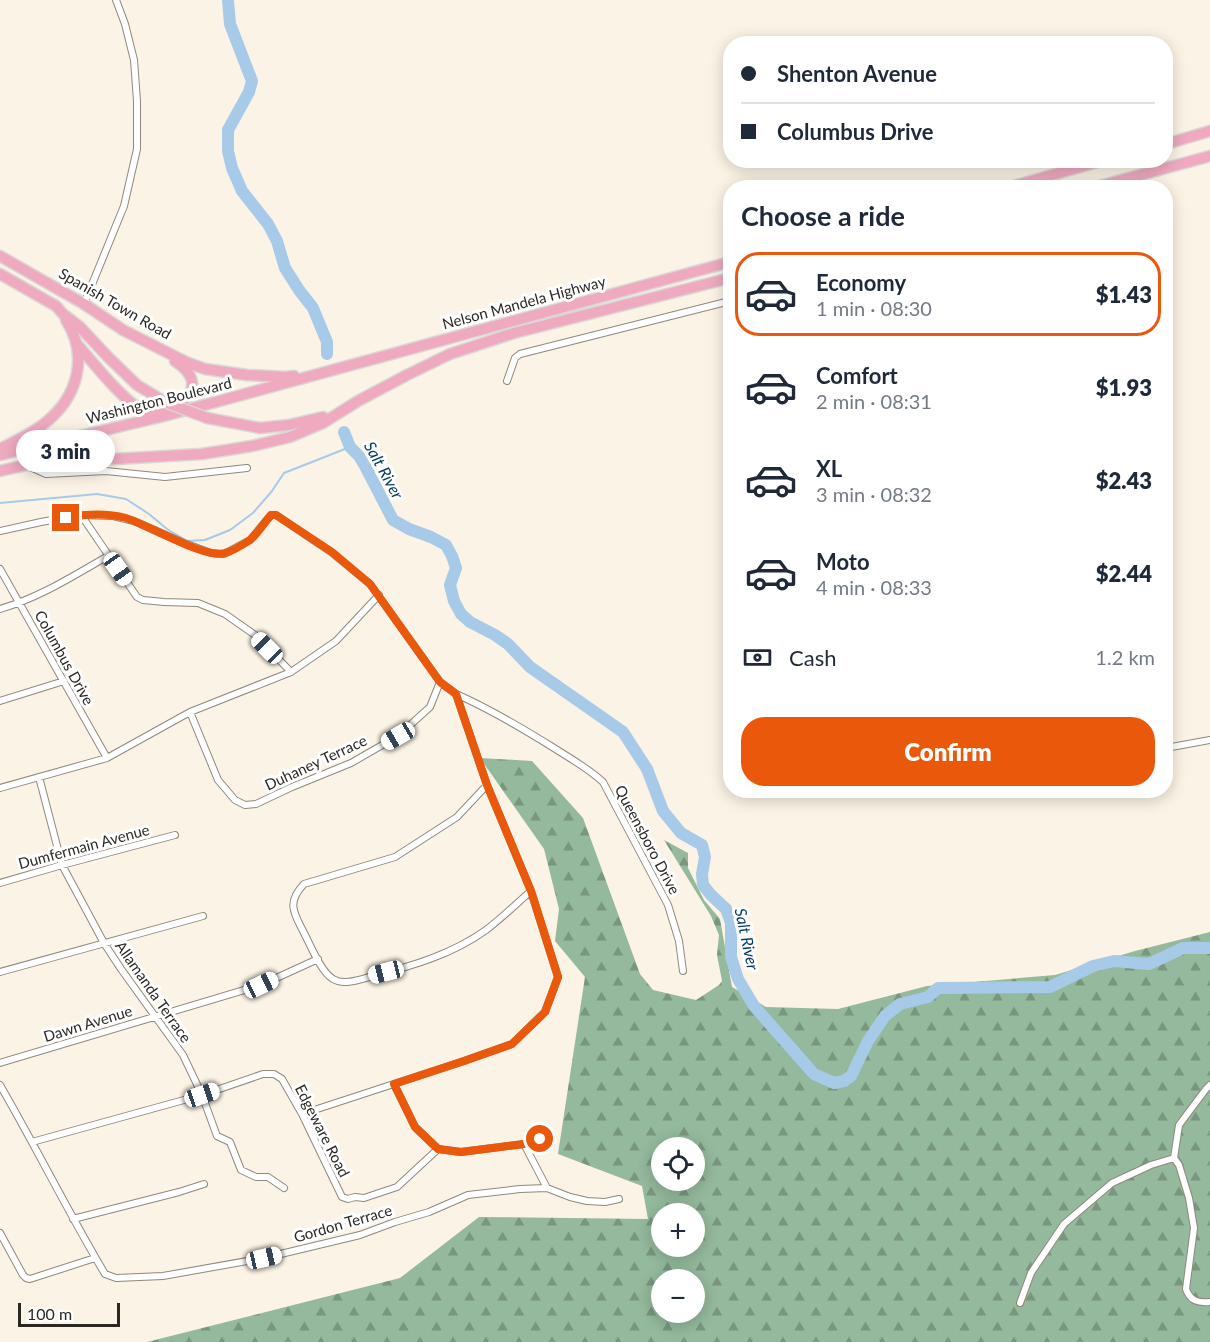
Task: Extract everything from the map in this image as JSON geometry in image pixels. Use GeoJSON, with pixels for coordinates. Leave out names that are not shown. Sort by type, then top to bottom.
{"type":"FeatureCollection","features":[{"type":"Feature","properties":{"kind":"highway"},"geometry":{"type":"LineString","coordinates":[[1173,142],[1210,131]]}},
{"type":"Feature","properties":{"kind":"highway"},"geometry":{"type":"LineString","coordinates":[[1173,166],[1210,156]]}},
{"type":"Feature","properties":{"kind":"highway"},"geometry":{"type":"LineString","coordinates":[[1035,180],[1076,168]]}},
{"type":"Feature","properties":{"kind":"highway"},"geometry":{"type":"LineString","coordinates":[[1122,180],[1166,168]]}},
{"type":"Feature","properties":{"kind":"highway","name":"Spanish Town Road"},"geometry":{"type":"LineString","coordinates":[[0,256],[84,304],[123,330],[186,362],[205,369],[247,375],[286,377],[324,372]]}},
{"type":"Feature","properties":{"kind":"highway","name":"Nelson Mandela Highway"},"geometry":{"type":"LineString","coordinates":[[324,372],[723,264]]}},
{"type":"Feature","properties":{"kind":"highway","name":"Spanish Town Road"},"geometry":{"type":"LineString","coordinates":[[0,274],[56,306],[137,385],[165,402],[207,418],[260,428],[289,425],[319,418],[348,407]]}},
{"type":"Feature","properties":{"kind":"highway","name":"Nelson Mandela Highway"},"geometry":{"type":"LineString","coordinates":[[348,407],[450,354],[514,333],[723,280]]}},
{"type":"Feature","properties":{"kind":"highway"},"geometry":{"type":"LineString","coordinates":[[0,448],[45,423],[71,393],[78,366],[76,343],[70,325],[63,314]]}},
{"type":"Feature","properties":{"kind":"highway"},"geometry":{"type":"LineString","coordinates":[[76,343],[130,401],[144,411],[157,413],[171,409],[186,399],[192,382],[183,367],[155,347]]}},
{"type":"Feature","properties":{"kind":"highway","name":"Washington Boulevard"},"geometry":{"type":"LineString","coordinates":[[0,454],[164,416],[324,372]]}},
{"type":"Feature","properties":{"kind":"highway"},"geometry":{"type":"LineString","coordinates":[[0,471],[26,465],[202,454],[252,447],[302,432],[323,423],[348,407]]}},
{"type":"Feature","properties":{"kind":"street"},"geometry":{"type":"LineString","coordinates":[[84,304],[124,206],[137,149],[134,60],[116,0]]}},
{"type":"Feature","properties":{"kind":"street"},"geometry":{"type":"LineString","coordinates":[[507,381],[515,358],[520,354],[723,302]]}},
{"type":"Feature","properties":{"kind":"street"},"geometry":{"type":"LineString","coordinates":[[26,465],[46,474],[106,471],[165,477],[246,468]]}},
{"type":"Feature","properties":{"kind":"street"},"geometry":{"type":"LineString","coordinates":[[81,515],[137,597],[143,600],[198,603],[225,614],[255,635],[291,672]]}},
{"type":"Feature","properties":{"kind":"street"},"geometry":{"type":"LineString","coordinates":[[0,531],[81,515],[113,516],[126,518],[211,553],[224,554],[250,540],[271,515],[276,515],[332,552],[370,584],[440,682],[456,694],[487,785],[531,891],[558,977],[545,1012],[512,1044],[302,1114]]}},
{"type":"Feature","properties":{"kind":"street"},"geometry":{"type":"LineString","coordinates":[[0,609],[19,603],[56,585],[108,556]]}},
{"type":"Feature","properties":{"kind":"street","name":"Columbus Drive"},"geometry":{"type":"LineString","coordinates":[[0,569],[106,758]]}},
{"type":"Feature","properties":{"kind":"street"},"geometry":{"type":"LineString","coordinates":[[0,788],[106,758],[190,712],[291,672],[336,641],[379,595]]}},
{"type":"Feature","properties":{"kind":"street"},"geometry":{"type":"LineString","coordinates":[[0,701],[64,681]]}},
{"type":"Feature","properties":{"kind":"street","name":"Duhaney Terrace"},"geometry":{"type":"LineString","coordinates":[[190,712],[218,780],[235,800],[245,805],[256,804],[351,763],[398,736],[430,707],[440,682]]}},
{"type":"Feature","properties":{"kind":"street","name":"Queensboro Drive"},"geometry":{"type":"LineString","coordinates":[[456,694],[485,707],[531,733],[592,772],[603,782],[668,905],[679,941],[683,971]]}},
{"type":"Feature","properties":{"kind":"street"},"geometry":{"type":"LineString","coordinates":[[1173,747],[1210,740]]}},
{"type":"Feature","properties":{"kind":"street","name":"Allamanda Terrace"},"geometry":{"type":"LineString","coordinates":[[39,777],[62,865],[104,943],[183,1055],[202,1095],[217,1136],[230,1142],[241,1170],[256,1177],[268,1177],[284,1188]]}},
{"type":"Feature","properties":{"kind":"street"},"geometry":{"type":"LineString","coordinates":[[487,785],[457,817],[396,857],[304,884],[295,898],[293,910],[327,974],[334,980],[342,982],[403,968],[453,950],[486,930],[531,891]]}},
{"type":"Feature","properties":{"kind":"street","name":"Dumfermain Avenue"},"geometry":{"type":"LineString","coordinates":[[0,883],[175,835]]}},
{"type":"Feature","properties":{"kind":"street"},"geometry":{"type":"LineString","coordinates":[[0,972],[203,916]]}},
{"type":"Feature","properties":{"kind":"street","name":"Dawn Avenue"},"geometry":{"type":"LineString","coordinates":[[0,1063],[261,985],[318,959]]}},
{"type":"Feature","properties":{"kind":"street","name":"Edgeware Road"},"geometry":{"type":"LineString","coordinates":[[32,1142],[202,1095],[263,1074],[274,1074],[282,1079],[302,1114],[342,1197],[364,1198],[397,1187],[438,1149]]}},
{"type":"Feature","properties":{"kind":"street"},"geometry":{"type":"LineString","coordinates":[[394,1084],[415,1127],[438,1149],[461,1152],[524,1144],[549,1137]]}},
{"type":"Feature","properties":{"kind":"street","name":"Gordon Terrace"},"geometry":{"type":"LineString","coordinates":[[0,1085],[95,1258],[105,1274],[116,1278],[164,1276],[264,1258],[360,1235],[429,1212],[468,1195],[520,1188],[547,1188],[587,1201],[605,1202],[619,1199]]}},
{"type":"Feature","properties":{"kind":"street"},"geometry":{"type":"LineString","coordinates":[[1210,1085],[1179,1125],[1174,1158],[1179,1166],[1189,1198],[1194,1228],[1186,1288],[1193,1300],[1210,1302]]}},
{"type":"Feature","properties":{"kind":"street"},"geometry":{"type":"LineString","coordinates":[[524,1144],[547,1188]]}},
{"type":"Feature","properties":{"kind":"street"},"geometry":{"type":"LineString","coordinates":[[1020,1303],[1031,1273],[1064,1224],[1112,1183],[1150,1165],[1174,1158]]}},
{"type":"Feature","properties":{"kind":"street"},"geometry":{"type":"LineString","coordinates":[[73,1219],[204,1184]]}},
{"type":"Feature","properties":{"kind":"street"},"geometry":{"type":"LineString","coordinates":[[0,1233],[26,1278],[30,1279],[95,1258]]}},
{"type":"Feature","properties":{"kind":"green space"},"geometry":{"type":"Polygon","coordinates":[[[480,758],[532,761],[583,818],[640,974],[653,990],[696,1000],[722,981],[717,955],[719,935],[711,916],[664,840],[688,853],[688,868],[704,900],[720,919],[732,987],[766,1007],[838,1009],[927,986],[1055,975],[1210,932],[1210,1342],[147,1342],[400,1278],[479,1217],[648,1219],[642,1186],[558,1154],[585,977],[555,941],[559,909],[544,849],[480,758]]]}},
{"type":"Feature","properties":{"kind":"waterway","name":"Salt River"},"geometry":{"type":"LineString","coordinates":[[228,0],[230,24],[252,81],[249,92],[228,130],[228,151],[232,168],[242,191],[268,224],[277,241],[285,268],[313,308],[327,342],[327,354]]}},
{"type":"Feature","properties":{"kind":"waterway","name":"Salt River"},"geometry":{"type":"LineString","coordinates":[[344,432],[350,447],[365,466],[393,520],[446,545],[456,568],[450,585],[454,601],[461,614],[470,622],[508,644],[530,667],[623,732],[647,769],[663,811],[681,833],[702,845],[705,857],[703,885],[726,909],[731,923],[731,957],[738,979],[754,1006],[814,1074],[834,1083],[844,1081],[851,1076],[868,1041],[885,1016],[900,1004],[928,997],[938,988],[1050,987],[1093,966],[1114,961],[1149,964],[1183,948],[1210,948]]}},
{"type":"Feature","properties":{"kind":"waterway"},"geometry":{"type":"LineString","coordinates":[[0,503],[97,494],[126,499],[187,541],[205,540],[230,530],[253,513],[284,473],[350,447]]}},
{"type":"Feature","properties":{"kind":"route"},"geometry":{"type":"LineString","coordinates":[[66,518],[81,515],[126,518],[183,543],[211,553],[224,554],[250,540],[271,515],[276,515],[332,552],[370,584],[440,682],[456,694],[487,785],[531,891],[558,977],[545,1012],[512,1044],[394,1084],[415,1127],[438,1149],[461,1152],[524,1144],[540,1139]]}}]}
